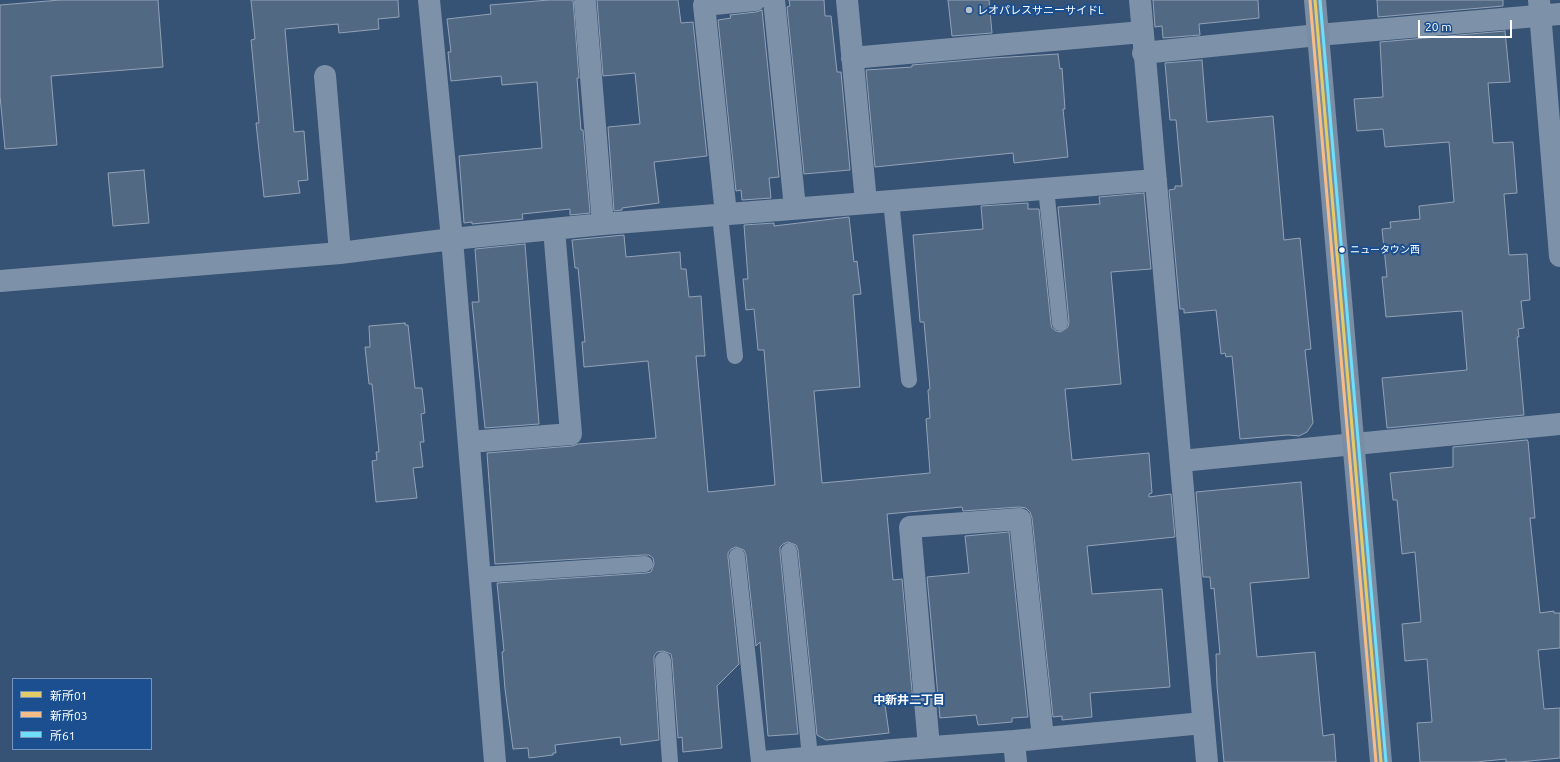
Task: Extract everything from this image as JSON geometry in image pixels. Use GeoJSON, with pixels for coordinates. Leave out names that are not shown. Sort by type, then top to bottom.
{"type":"FeatureCollection","features":[{"type":"Feature","properties":{"kind":"street"},"geometry":{"type":"LineString","coordinates":[[429,0],[452,239],[495,762]]}},
{"type":"Feature","properties":{"kind":"street"},"geometry":{"type":"LineString","coordinates":[[723,214],[704,4],[755,0]]}},
{"type":"Feature","properties":{"kind":"street"},"geometry":{"type":"LineString","coordinates":[[774,0],[796,208]]}},
{"type":"Feature","properties":{"kind":"street"},"geometry":{"type":"LineString","coordinates":[[847,0],[866,202]]}},
{"type":"Feature","properties":{"kind":"street"},"geometry":{"type":"LineString","coordinates":[[1140,0],[1207,762]]}},
{"type":"Feature","properties":{"kind":"street"},"geometry":{"type":"LineString","coordinates":[[1315,0],[1381,762]]}},
{"type":"Feature","properties":{"kind":"street"},"geometry":{"type":"LineString","coordinates":[[585,3],[603,224]]}},
{"type":"Feature","properties":{"kind":"street"},"geometry":{"type":"LineString","coordinates":[[1144,53],[1547,10],[1560,256]]}},
{"type":"Feature","properties":{"kind":"street"},"geometry":{"type":"LineString","coordinates":[[852,58],[1142,32]]}},
{"type":"Feature","properties":{"kind":"street"},"geometry":{"type":"LineString","coordinates":[[325,76],[340,253]]}},
{"type":"Feature","properties":{"kind":"street"},"geometry":{"type":"LineString","coordinates":[[0,281],[340,253],[452,239],[603,224],[1156,180]]}},
{"type":"Feature","properties":{"kind":"street"},"geometry":{"type":"LineString","coordinates":[[469,442],[571,434],[554,229]]}},
{"type":"Feature","properties":{"kind":"street"},"geometry":{"type":"LineString","coordinates":[[1181,461],[1560,424]]}},
{"type":"Feature","properties":{"kind":"street"},"geometry":{"type":"LineString","coordinates":[[929,747],[910,527],[1020,519],[1043,738]]}},
{"type":"Feature","properties":{"kind":"street"},"geometry":{"type":"LineString","coordinates":[[762,762],[810,757],[893,756],[929,747],[1015,752],[1043,738],[1203,723]]}},
{"type":"Feature","properties":{"kind":"lane"},"geometry":{"type":"LineString","coordinates":[[1046,188],[1060,323]]}},
{"type":"Feature","properties":{"kind":"lane"},"geometry":{"type":"LineString","coordinates":[[891,200],[909,380]]}},
{"type":"Feature","properties":{"kind":"lane"},"geometry":{"type":"LineString","coordinates":[[723,214],[735,356]]}},
{"type":"Feature","properties":{"kind":"lane"},"geometry":{"type":"LineString","coordinates":[[789,551],[810,757]]}},
{"type":"Feature","properties":{"kind":"lane"},"geometry":{"type":"LineString","coordinates":[[737,556],[759,762]]}},
{"type":"Feature","properties":{"kind":"lane"},"geometry":{"type":"LineString","coordinates":[[480,576],[645,564]]}},
{"type":"Feature","properties":{"kind":"lane"},"geometry":{"type":"LineString","coordinates":[[663,660],[670,762]]}},
{"type":"Feature","properties":{"kind":"building"},"geometry":{"type":"Polygon","coordinates":[[[60,0],[158,0],[163,67],[51,76],[57,145],[5,149],[0,96],[0,5],[60,0]]]}},
{"type":"Feature","properties":{"kind":"building"},"geometry":{"type":"Polygon","coordinates":[[[251,0],[398,0],[399,17],[378,19],[379,29],[339,33],[338,24],[285,29],[294,132],[304,131],[308,180],[298,181],[300,193],[264,197],[256,123],[259,123],[251,40],[255,39],[251,0]]]}},
{"type":"Feature","properties":{"kind":"building"},"geometry":{"type":"Polygon","coordinates":[[[549,0],[573,0],[581,130],[583,130],[590,213],[570,215],[570,209],[522,214],[523,219],[472,224],[472,222],[464,223],[459,156],[542,148],[537,82],[502,85],[501,76],[451,81],[448,52],[451,52],[447,19],[491,14],[490,5],[549,0]]]}},
{"type":"Feature","properties":{"kind":"building"},"geometry":{"type":"Polygon","coordinates":[[[597,0],[678,0],[681,23],[693,22],[707,156],[654,162],[659,203],[622,208],[622,210],[614,211],[608,127],[640,124],[635,73],[603,76],[597,0]]]}},
{"type":"Feature","properties":{"kind":"building"},"geometry":{"type":"Polygon","coordinates":[[[789,0],[824,0],[825,16],[831,16],[837,72],[841,72],[850,170],[804,174],[787,7],[790,6],[789,0]]]}},
{"type":"Feature","properties":{"kind":"building","name":"レオパレスサニーサイドL"},"geometry":{"type":"Polygon","coordinates":[[[948,0],[989,0],[992,33],[952,36],[948,0]]]}},
{"type":"Feature","properties":{"kind":"building"},"geometry":{"type":"Polygon","coordinates":[[[1153,0],[1258,0],[1259,18],[1199,24],[1200,35],[1163,38],[1162,26],[1155,27],[1153,0]]]}},
{"type":"Feature","properties":{"kind":"building"},"geometry":{"type":"Polygon","coordinates":[[[1377,0],[1503,0],[1503,6],[1378,17],[1377,0]]]}},
{"type":"Feature","properties":{"kind":"building"},"geometry":{"type":"Polygon","coordinates":[[[762,10],[779,177],[769,178],[771,198],[742,200],[741,190],[736,191],[718,20],[731,18],[730,15],[762,10]]]}},
{"type":"Feature","properties":{"kind":"building"},"geometry":{"type":"Polygon","coordinates":[[[1505,31],[1510,82],[1488,83],[1493,143],[1513,142],[1517,193],[1504,194],[1509,255],[1527,254],[1530,300],[1521,301],[1524,328],[1518,329],[1519,337],[1517,337],[1524,415],[1387,428],[1382,378],[1467,370],[1462,311],[1386,317],[1382,277],[1387,277],[1382,229],[1391,228],[1390,222],[1420,219],[1419,206],[1454,202],[1449,142],[1385,147],[1383,129],[1357,131],[1354,99],[1383,97],[1380,42],[1505,31]]]}},
{"type":"Feature","properties":{"kind":"building"},"geometry":{"type":"Polygon","coordinates":[[[1058,54],[1060,69],[1062,68],[1065,109],[1063,109],[1068,157],[1014,163],[1013,153],[875,167],[866,70],[912,67],[912,65],[994,58],[1058,54]]]}},
{"type":"Feature","properties":{"kind":"building"},"geometry":{"type":"Polygon","coordinates":[[[1202,60],[1207,122],[1273,116],[1284,240],[1300,238],[1311,349],[1305,350],[1313,423],[1307,432],[1299,436],[1288,435],[1240,439],[1232,356],[1226,357],[1225,353],[1221,354],[1216,310],[1184,313],[1184,309],[1180,309],[1169,190],[1175,189],[1175,186],[1182,186],[1176,120],[1170,120],[1165,63],[1202,60]]]}},
{"type":"Feature","properties":{"kind":"building"},"geometry":{"type":"Polygon","coordinates":[[[144,170],[149,223],[113,226],[108,173],[144,170]]]}},
{"type":"Feature","properties":{"kind":"building"},"geometry":{"type":"Polygon","coordinates":[[[1144,193],[1151,269],[1111,272],[1121,384],[1065,389],[1072,460],[1149,453],[1152,493],[1149,494],[1149,497],[1171,494],[1175,537],[1087,546],[1092,594],[1162,589],[1170,687],[1090,693],[1092,717],[1062,720],[1062,716],[1053,717],[1032,518],[1030,512],[1026,508],[1019,507],[963,511],[962,507],[887,514],[893,580],[902,579],[913,702],[885,705],[889,733],[826,740],[817,735],[798,550],[796,545],[788,542],[780,547],[780,552],[798,734],[768,736],[760,642],[756,646],[746,555],[744,550],[736,547],[731,549],[728,553],[728,557],[739,664],[717,686],[722,748],[683,752],[682,737],[678,738],[672,659],[671,654],[663,651],[657,652],[654,656],[659,740],[621,745],[620,737],[555,745],[556,753],[553,753],[553,755],[529,758],[528,748],[513,749],[505,689],[502,652],[504,651],[497,583],[646,573],[651,572],[654,564],[653,558],[649,555],[644,555],[495,564],[487,453],[656,438],[648,361],[584,367],[582,342],[585,342],[578,268],[575,268],[572,240],[624,235],[626,257],[680,252],[681,269],[686,269],[689,297],[701,296],[705,356],[696,356],[708,492],[775,485],[764,350],[758,350],[754,309],[746,310],[743,279],[748,279],[744,225],[774,223],[774,226],[849,217],[854,262],[857,261],[861,294],[853,295],[860,387],[814,391],[822,483],[930,473],[926,419],[930,418],[928,390],[930,389],[924,322],[920,322],[913,235],[983,229],[981,206],[1028,203],[1028,209],[1039,209],[1051,324],[1052,328],[1061,332],[1068,327],[1069,322],[1058,207],[1100,204],[1099,197],[1144,193]]]}},
{"type":"Feature","properties":{"kind":"building"},"geometry":{"type":"Polygon","coordinates":[[[525,244],[539,424],[485,428],[472,302],[479,302],[475,249],[525,244]]]}},
{"type":"Feature","properties":{"kind":"building"},"geometry":{"type":"Polygon","coordinates":[[[405,323],[405,325],[408,325],[415,388],[422,388],[425,413],[421,414],[424,442],[420,442],[423,467],[413,468],[417,498],[376,502],[372,461],[377,460],[376,452],[379,452],[372,384],[369,384],[365,347],[370,347],[369,326],[405,323]]]}},
{"type":"Feature","properties":{"kind":"building"},"geometry":{"type":"Polygon","coordinates":[[[1527,440],[1535,518],[1530,518],[1540,613],[1554,611],[1554,613],[1560,613],[1560,648],[1538,650],[1544,709],[1560,708],[1560,758],[1519,762],[1506,762],[1506,759],[1476,762],[1420,762],[1417,723],[1432,722],[1427,659],[1405,661],[1402,624],[1421,622],[1415,552],[1402,554],[1397,500],[1393,500],[1390,473],[1453,467],[1453,447],[1527,440]]]}},
{"type":"Feature","properties":{"kind":"building"},"geometry":{"type":"Polygon","coordinates":[[[1301,482],[1309,578],[1250,583],[1257,657],[1315,652],[1323,736],[1334,734],[1336,762],[1224,762],[1217,686],[1216,654],[1220,654],[1214,588],[1211,589],[1210,577],[1203,577],[1196,492],[1301,482]]]}},
{"type":"Feature","properties":{"kind":"building"},"geometry":{"type":"Polygon","coordinates":[[[1009,532],[1028,717],[1012,718],[1012,722],[978,725],[976,715],[940,718],[927,577],[969,573],[965,536],[1009,532]]]}},
{"type":"Feature","properties":{"kind":"transit line","name":"新所03"},"geometry":{"type":"LineString","coordinates":[[1310,0],[1376,762]]}},
{"type":"Feature","properties":{"kind":"transit line","name":"新所01"},"geometry":{"type":"LineString","coordinates":[[1315,0],[1381,762]]}},
{"type":"Feature","properties":{"kind":"transit line","name":"所61"},"geometry":{"type":"LineString","coordinates":[[1320,0],[1386,762]]}},
{"type":"Feature","properties":{"kind":"place","name":"レオパレスサニーサイドL"},"geometry":{"type":"Point","coordinates":[969,10]}},
{"type":"Feature","properties":{"kind":"place","name":"ニュータウン西"},"geometry":{"type":"Point","coordinates":[1342,250]}},
{"type":"Feature","properties":{"kind":"district","name":"中新井二丁目"},"geometry":{"type":"Point","coordinates":[909,700]}}]}
